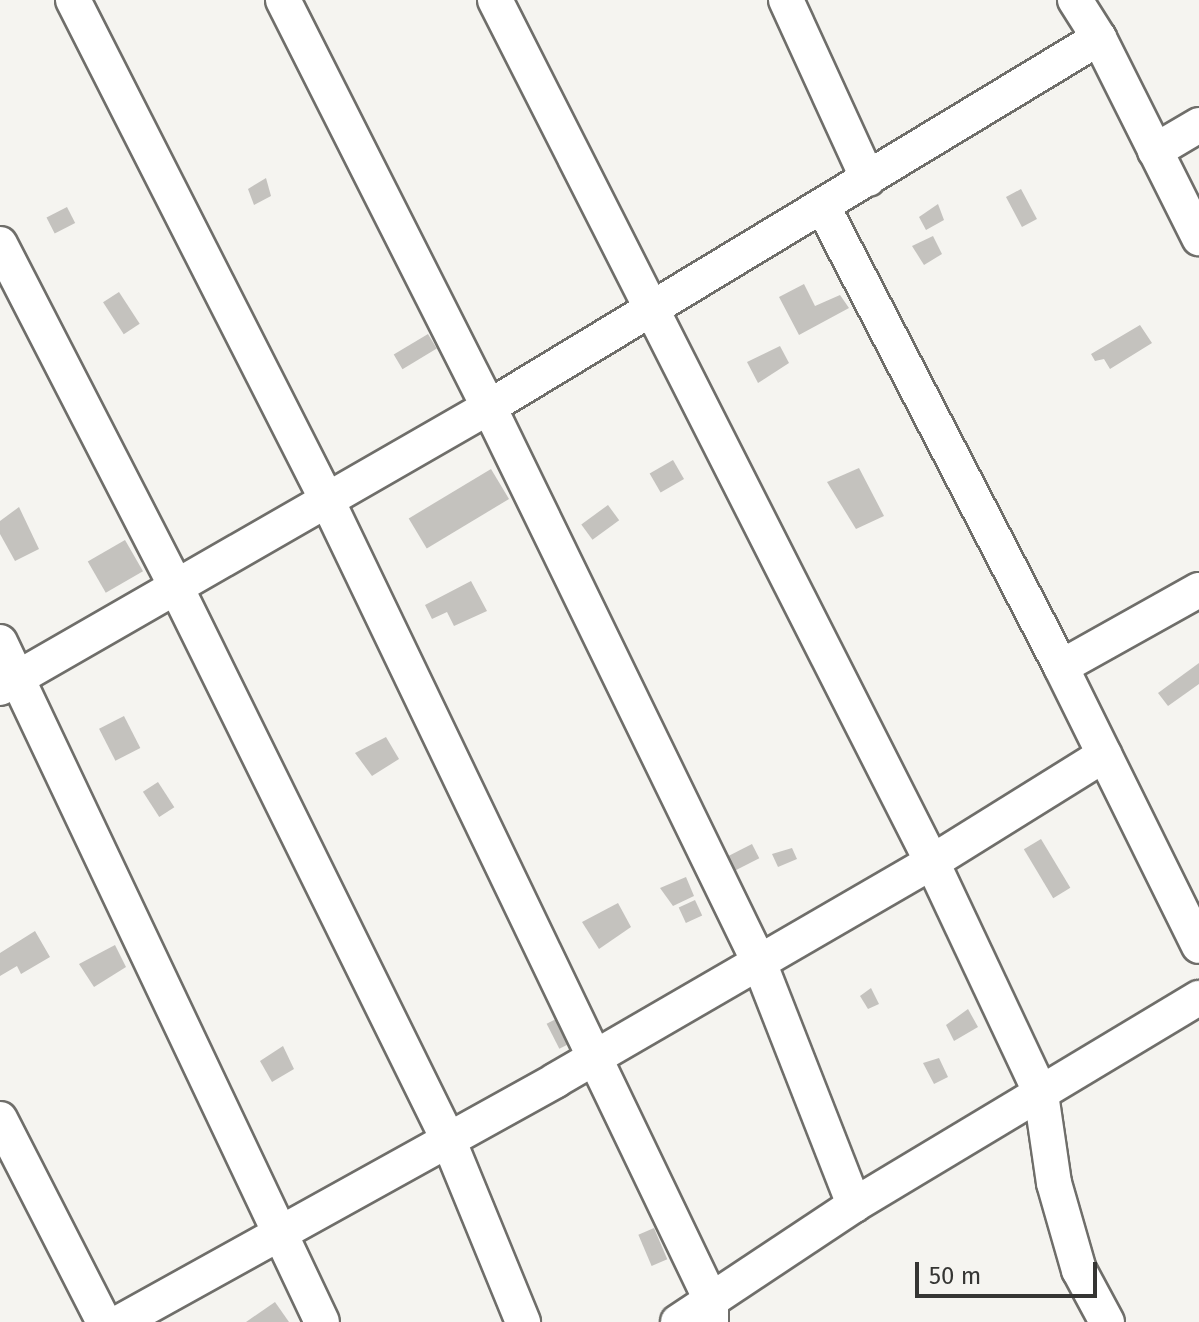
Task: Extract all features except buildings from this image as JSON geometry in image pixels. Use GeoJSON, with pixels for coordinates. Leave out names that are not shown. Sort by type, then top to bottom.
{"type":"FeatureCollection","features":[{"type":"Feature","properties":{"kind":"street"},"geometry":{"type":"LineString","coordinates":[[73,0],[327,500],[595,1057],[711,1311]]}},
{"type":"Feature","properties":{"kind":"street"},"geometry":{"type":"LineString","coordinates":[[283,0],[489,407],[759,962],[854,1205]]}},
{"type":"Feature","properties":{"kind":"street"},"geometry":{"type":"LineString","coordinates":[[495,0],[932,862],[1041,1094],[1054,1183],[1079,1270],[1107,1322]]}},
{"type":"Feature","properties":{"kind":"street"},"geometry":{"type":"LineString","coordinates":[[786,0],[868,179]]}},
{"type":"Feature","properties":{"kind":"street"},"geometry":{"type":"LineString","coordinates":[[1075,0],[1099,38],[1199,238]]}},
{"type":"Feature","properties":{"kind":"street"},"geometry":{"type":"LineString","coordinates":[[9,683],[489,407],[1099,38]]}},
{"type":"Feature","properties":{"kind":"street"},"geometry":{"type":"LineString","coordinates":[[1155,151],[1199,125]]}},
{"type":"Feature","properties":{"kind":"street"},"geometry":{"type":"LineString","coordinates":[[823,207],[1061,667],[1199,946]]}},
{"type":"Feature","properties":{"kind":"street"},"geometry":{"type":"LineString","coordinates":[[0,244],[176,587],[448,1139],[523,1322]]}},
{"type":"Feature","properties":{"kind":"street"},"geometry":{"type":"LineString","coordinates":[[1061,667],[1199,590]]}},
{"type":"Feature","properties":{"kind":"street"},"geometry":{"type":"LineString","coordinates":[[0,642],[9,683],[281,1231],[322,1322]]}},
{"type":"Feature","properties":{"kind":"street"},"geometry":{"type":"LineString","coordinates":[[120,1322],[595,1057],[932,862],[1104,755]]}},
{"type":"Feature","properties":{"kind":"street"},"geometry":{"type":"LineString","coordinates":[[678,1322],[711,1311],[854,1205],[1199,998]]}},
{"type":"Feature","properties":{"kind":"street"},"geometry":{"type":"LineString","coordinates":[[0,1119],[104,1322]]}}]}
